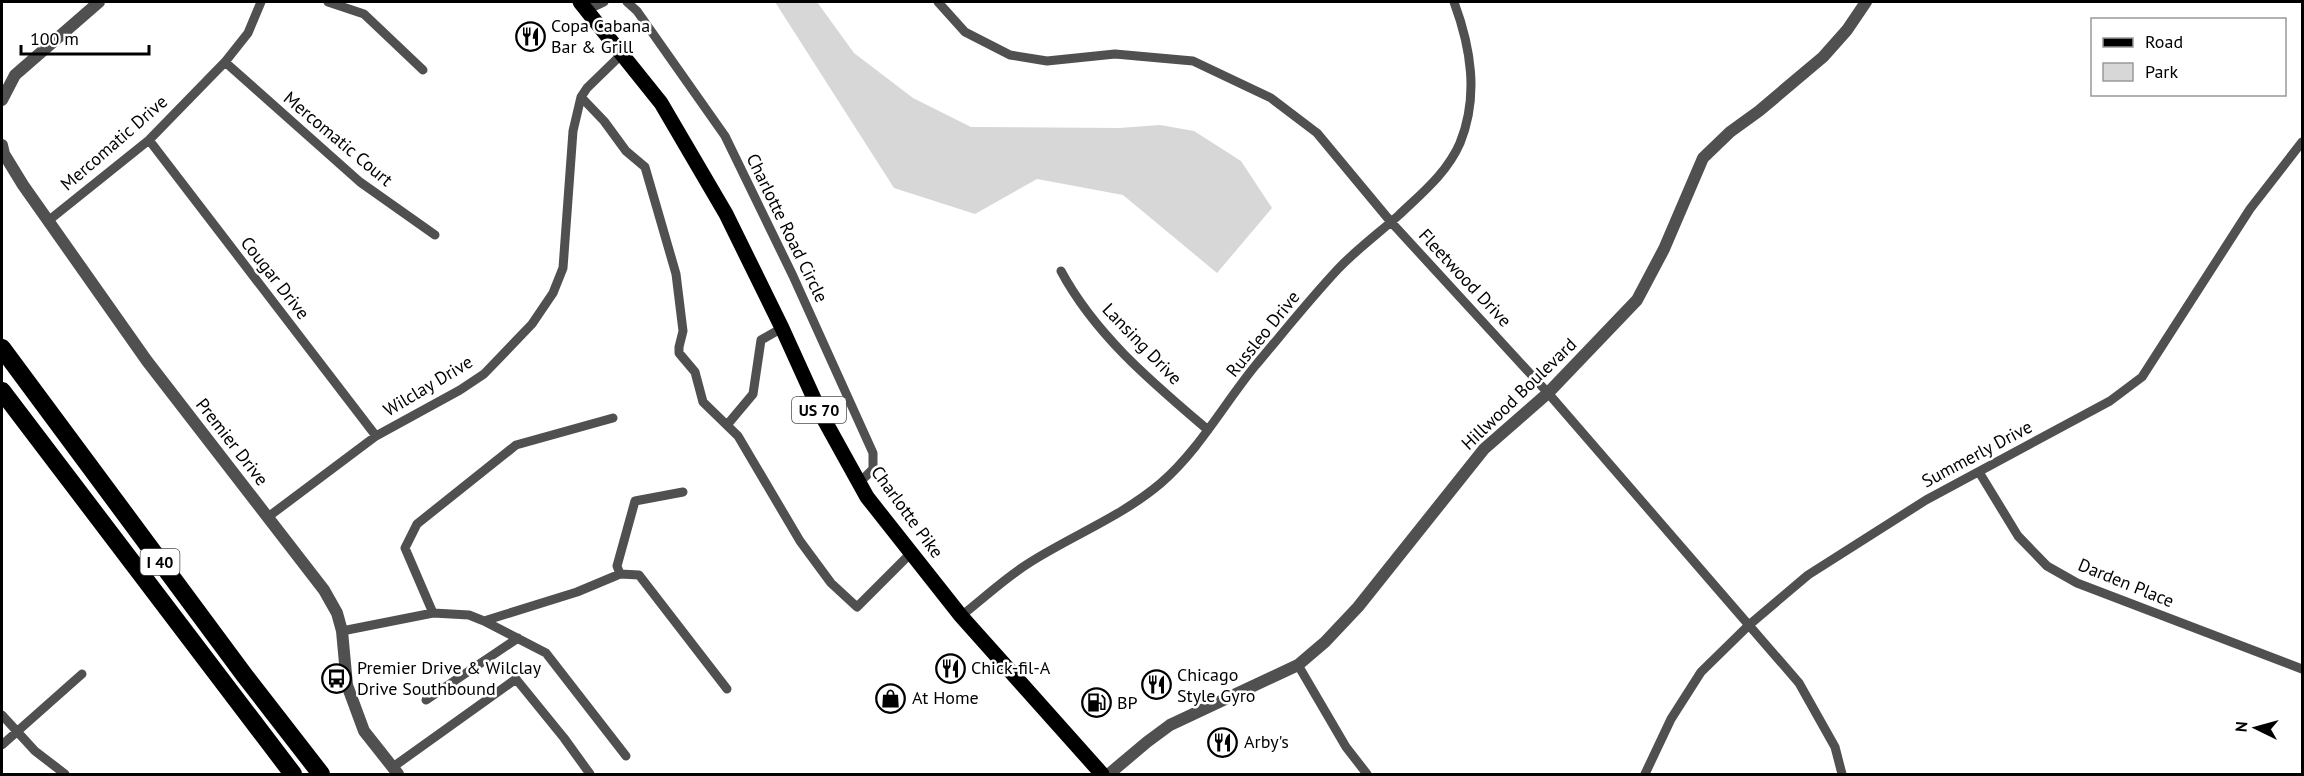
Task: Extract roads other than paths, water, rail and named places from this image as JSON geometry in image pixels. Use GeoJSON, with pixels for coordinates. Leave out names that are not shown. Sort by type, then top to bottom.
{"type":"FeatureCollection","features":[{"type":"Feature","properties":{"kind":"highway","name":"I 40"},"geometry":{"type":"LineString","coordinates":[[2,348],[245,676],[321,774]]}},
{"type":"Feature","properties":{"kind":"highway","name":"I 40"},"geometry":{"type":"LineString","coordinates":[[2,392],[293,774]]}},
{"type":"Feature","properties":{"kind":"main road","name":"US 70"},"geometry":{"type":"LineString","coordinates":[[583,6],[623,53]]}},
{"type":"Feature","properties":{"kind":"main road","name":"Charlotte Pike"},"geometry":{"type":"LineString","coordinates":[[623,53],[667,113],[726,214],[821,414],[867,497],[961,616],[1102,774]]}},
{"type":"Feature","properties":{"kind":"street"},"geometry":{"type":"LineString","coordinates":[[2,100],[15,75],[99,2]]}},
{"type":"Feature","properties":{"kind":"street","name":"Mercomatic Drive"},"geometry":{"type":"LineString","coordinates":[[48,221],[149,140],[225,62],[248,33],[261,2]]}},
{"type":"Feature","properties":{"kind":"street"},"geometry":{"type":"LineString","coordinates":[[328,2],[364,14],[423,70]]}},
{"type":"Feature","properties":{"kind":"street"},"geometry":{"type":"LineString","coordinates":[[583,6],[604,2]]}},
{"type":"Feature","properties":{"kind":"street","name":"Charlotte Road Circle"},"geometry":{"type":"LineString","coordinates":[[627,2],[637,11],[725,136],[793,276],[873,453],[873,469],[859,483]]}},
{"type":"Feature","properties":{"kind":"street","name":"Fleetwood Drive"},"geometry":{"type":"LineString","coordinates":[[938,2],[965,32],[1010,56],[1047,61],[1115,54],[1193,61],[1271,98],[1317,133],[1390,222],[1548,393],[1799,683],[1835,747],[1842,774]]}},
{"type":"Feature","properties":{"kind":"street","name":"Russleo Drive"},"geometry":{"type":"LineString","coordinates":[[961,616],[1028,564],[1103,523],[1163,481],[1208,430],[1254,368],[1338,269],[1440,177],[1460,144],[1471,98],[1472,75],[1463,27],[1454,2]]}},
{"type":"Feature","properties":{"kind":"street","name":"Hillwood Boulevard"},"geometry":{"type":"LineString","coordinates":[[1109,774],[1170,725],[1298,665],[1325,642],[1358,608],[1396,557],[1484,449],[1548,393],[1637,300],[1664,249],[1704,158],[1730,132],[1760,111],[1823,57],[1847,30],[1866,2]]}},
{"type":"Feature","properties":{"kind":"street","name":"Wilclay Drive"},"geometry":{"type":"LineString","coordinates":[[268,517],[376,436],[460,390],[484,374],[532,324],[552,293],[563,268],[573,132],[581,97],[587,88],[623,53]]}},
{"type":"Feature","properties":{"kind":"street","name":"Mercomatic Court"},"geometry":{"type":"LineString","coordinates":[[225,62],[360,182],[435,235]]}},
{"type":"Feature","properties":{"kind":"street"},"geometry":{"type":"LineString","coordinates":[[581,97],[604,121],[626,151],[645,167],[676,274],[683,331],[679,353],[695,372],[703,402],[738,436],[800,541],[831,583],[857,607],[912,553]]}},
{"type":"Feature","properties":{"kind":"street","name":"Cougar Drive"},"geometry":{"type":"LineString","coordinates":[[149,140],[376,436]]}},
{"type":"Feature","properties":{"kind":"street","name":"Summerly Drive"},"geometry":{"type":"LineString","coordinates":[[1645,774],[1671,719],[1701,672],[1749,625],[1808,574],[1926,500],[2110,401],[2142,377],[2250,209],[2302,142]]}},
{"type":"Feature","properties":{"kind":"street","name":"Premier Drive"},"geometry":{"type":"LineString","coordinates":[[2,145],[4,154],[48,221],[147,361],[324,590],[337,613],[342,631],[347,685],[364,731],[395,771]]}},
{"type":"Feature","properties":{"kind":"street","name":"Lansing Drive"},"geometry":{"type":"LineString","coordinates":[[1061,271],[1069,286],[1106,336],[1145,377],[1208,430]]}},
{"type":"Feature","properties":{"kind":"street"},"geometry":{"type":"LineString","coordinates":[[727,425],[753,394],[761,340],[782,328]]}},
{"type":"Feature","properties":{"kind":"street"},"geometry":{"type":"LineString","coordinates":[[433,613],[405,548],[417,524],[516,445],[613,418]]}},
{"type":"Feature","properties":{"kind":"street","name":"Darden Place"},"geometry":{"type":"LineString","coordinates":[[1979,472],[2018,536],[2047,566],[2077,583],[2302,669]]}},
{"type":"Feature","properties":{"kind":"street"},"geometry":{"type":"LineString","coordinates":[[620,574],[617,566],[635,501],[683,492]]}},
{"type":"Feature","properties":{"kind":"street"},"geometry":{"type":"LineString","coordinates":[[484,621],[577,591],[620,574],[639,575],[727,689]]}},
{"type":"Feature","properties":{"kind":"street"},"geometry":{"type":"LineString","coordinates":[[342,631],[433,613],[469,615],[484,621],[546,653],[626,756]]}},
{"type":"Feature","properties":{"kind":"street"},"geometry":{"type":"LineString","coordinates":[[426,700],[518,638]]}},
{"type":"Feature","properties":{"kind":"street"},"geometry":{"type":"LineString","coordinates":[[1298,665],[1346,747],[1367,774]]}},
{"type":"Feature","properties":{"kind":"street"},"geometry":{"type":"LineString","coordinates":[[2,745],[82,674]]}},
{"type":"Feature","properties":{"kind":"street"},"geometry":{"type":"LineString","coordinates":[[395,771],[516,679],[590,774]]}},
{"type":"Feature","properties":{"kind":"street"},"geometry":{"type":"LineString","coordinates":[[2,715],[35,751],[65,774]]}},
{"type":"Feature","properties":{"kind":"place","name":"Copa Cabana Bar & Grill"},"geometry":{"type":"Point","coordinates":[530,36]}},
{"type":"Feature","properties":{"kind":"place","name":"Chick-fil-A"},"geometry":{"type":"Point","coordinates":[950,668]}},
{"type":"Feature","properties":{"kind":"place","name":"Premier Drive & Wilclay Drive Southbound"},"geometry":{"type":"Point","coordinates":[336,678]}},
{"type":"Feature","properties":{"kind":"place","name":"Chicago Style Gyro"},"geometry":{"type":"Point","coordinates":[1156,685]}},
{"type":"Feature","properties":{"kind":"place","name":"At Home"},"geometry":{"type":"Point","coordinates":[891,698]}},
{"type":"Feature","properties":{"kind":"place","name":"BP"},"geometry":{"type":"Point","coordinates":[1096,703]}},
{"type":"Feature","properties":{"kind":"place","name":"Arby's"},"geometry":{"type":"Point","coordinates":[1223,742]}}]}
